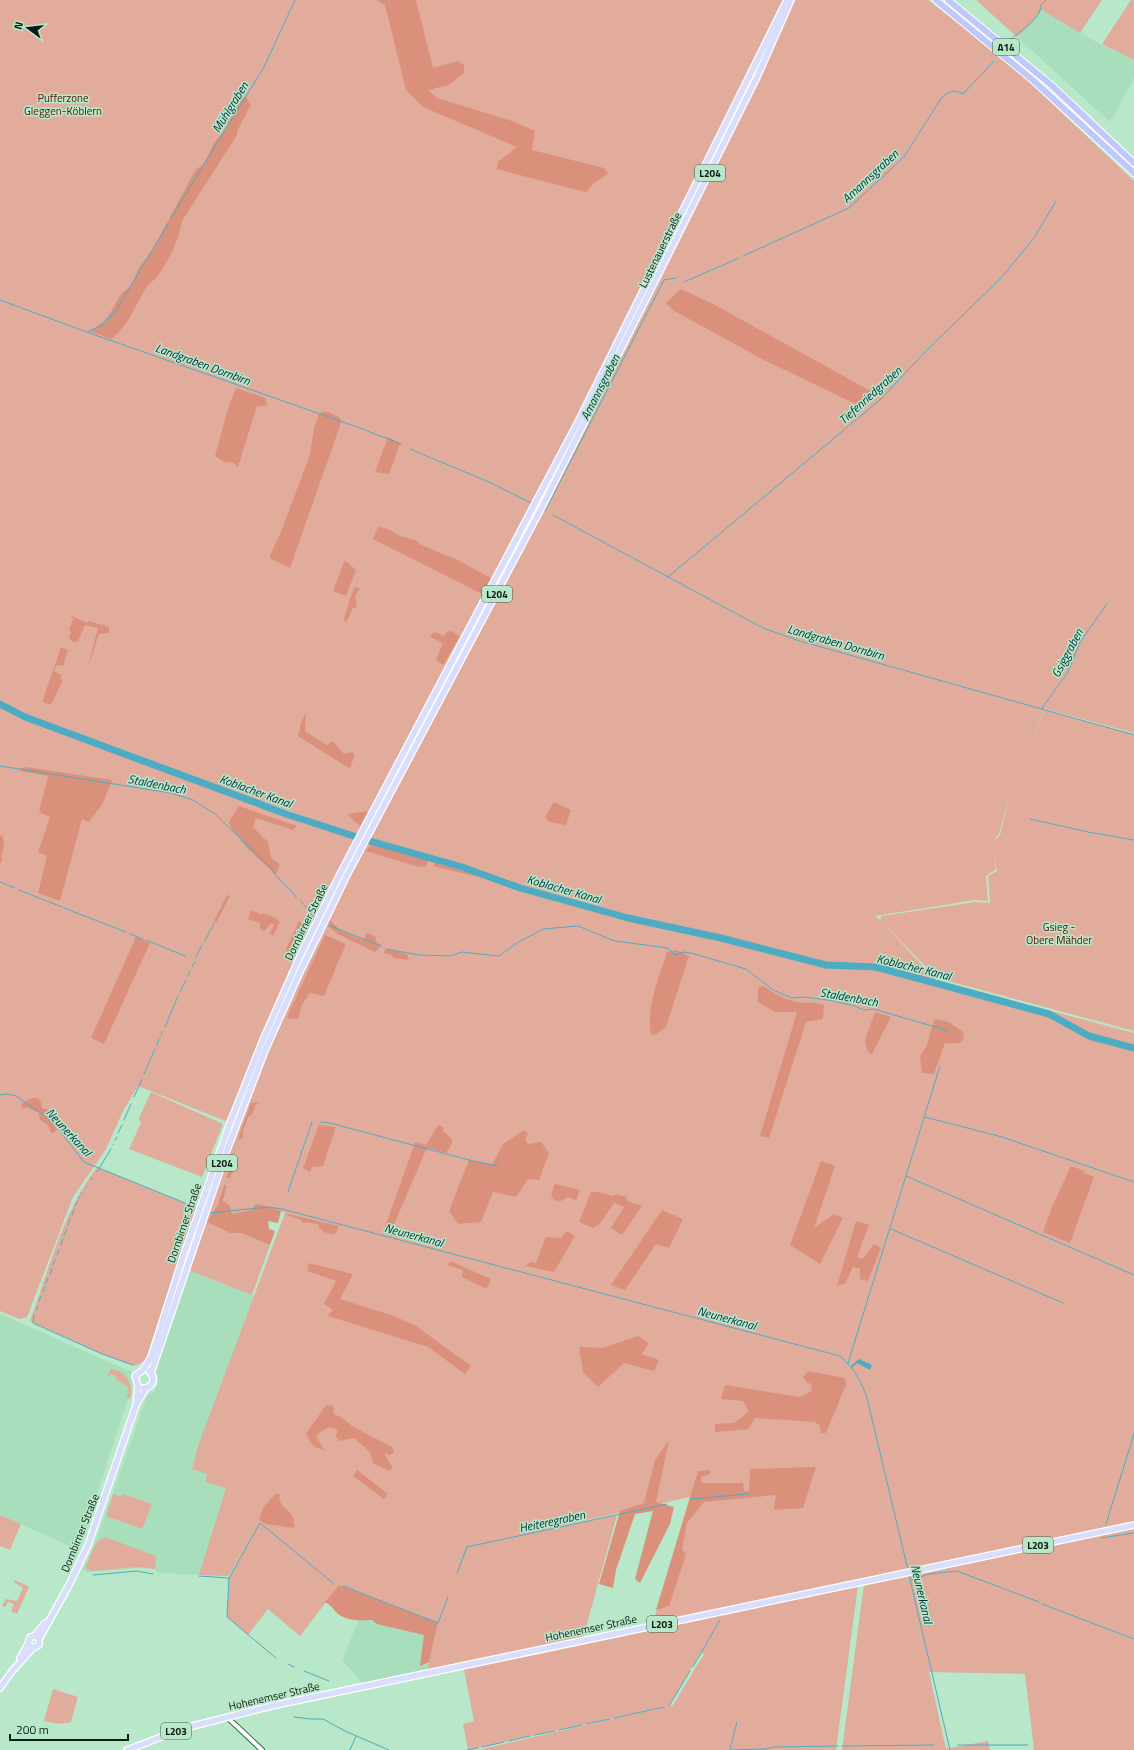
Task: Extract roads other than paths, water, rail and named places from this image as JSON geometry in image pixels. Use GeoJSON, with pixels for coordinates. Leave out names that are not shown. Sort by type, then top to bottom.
{"type":"FeatureCollection","features":[{"type":"Feature","properties":{"kind":"highway","name":"A14"},"geometry":{"type":"LineString","coordinates":[[936,0],[1010,59],[1134,173]]}},
{"type":"Feature","properties":{"kind":"highway","name":"A14"},"geometry":{"type":"LineString","coordinates":[[948,0],[1050,84],[1134,162]]}},
{"type":"Feature","properties":{"kind":"highway"},"geometry":{"type":"LineString","coordinates":[[955,0],[961,10]]}},
{"type":"Feature","properties":{"kind":"main road","name":"Lustenauerstraße"},"geometry":{"type":"LineString","coordinates":[[542,507],[662,269],[786,9],[786,0]]}},
{"type":"Feature","properties":{"kind":"main road","name":"L204"},"geometry":{"type":"LineString","coordinates":[[786,9],[793,0]]}},
{"type":"Feature","properties":{"kind":"main road","name":"Lustenauerstraße"},"geometry":{"type":"LineString","coordinates":[[536,504],[786,9]]}},
{"type":"Feature","properties":{"kind":"main road","name":"Dornbirner Straße"},"geometry":{"type":"LineString","coordinates":[[31,1646],[29,1639],[36,1637],[50,1618],[68,1587],[88,1545],[136,1405],[146,1388],[153,1383],[151,1373],[215,1183],[251,1085],[299,974],[361,848],[370,825],[536,504]]}},
{"type":"Feature","properties":{"kind":"main road","name":"Dornbirner Straße"},"geometry":{"type":"LineString","coordinates":[[136,1405],[138,1386],[135,1376],[143,1370],[151,1357],[219,1153],[263,1040],[312,931],[355,847],[370,825],[542,507]]}},
{"type":"Feature","properties":{"kind":"main road"},"geometry":{"type":"LineString","coordinates":[[143,1370],[151,1373]]}},
{"type":"Feature","properties":{"kind":"main road"},"geometry":{"type":"LineString","coordinates":[[138,1386],[146,1388]]}},
{"type":"Feature","properties":{"kind":"main road","name":"Hohenemser Straße"},"geometry":{"type":"LineString","coordinates":[[127,1750],[185,1728],[226,1716],[1134,1524]]}},
{"type":"Feature","properties":{"kind":"main road","name":"Dornbirner Straße"},"geometry":{"type":"LineString","coordinates":[[0,1688],[31,1646],[39,1645],[36,1637]]}},
{"type":"Feature","properties":{"kind":"street"},"geometry":{"type":"LineString","coordinates":[[226,1716],[262,1750]]}},
{"type":"Feature","properties":{"kind":"water"},"geometry":{"type":"Polygon","coordinates":[[[859,1359],[872,1365],[870,1370],[857,1363],[852,1368],[851,1366],[859,1359]]]}},
{"type":"Feature","properties":{"kind":"waterway","name":"Mühlgraben"},"geometry":{"type":"LineString","coordinates":[[171,218],[264,67],[295,0]]}},
{"type":"Feature","properties":{"kind":"waterway"},"geometry":{"type":"LineString","coordinates":[[1011,39],[1034,20],[1040,10],[1041,5],[1046,0]]}},
{"type":"Feature","properties":{"kind":"waterway","name":"Amannsgraben"},"geometry":{"type":"LineString","coordinates":[[743,256],[849,208],[904,157],[942,97],[952,91],[963,94],[994,61]]}},
{"type":"Feature","properties":{"kind":"waterway","name":"Tiefenriedgraben"},"geometry":{"type":"LineString","coordinates":[[668,577],[881,399],[925,352],[1001,278],[1034,238],[1056,201]]}},
{"type":"Feature","properties":{"kind":"waterway","name":"Mühlgraben"},"geometry":{"type":"LineString","coordinates":[[88,332],[103,324],[115,312],[168,224]]}},
{"type":"Feature","properties":{"kind":"waterway","name":"Amannsgraben"},"geometry":{"type":"LineString","coordinates":[[684,282],[739,258]]}},
{"type":"Feature","properties":{"kind":"waterway","name":"Amannsgraben"},"geometry":{"type":"LineString","coordinates":[[545,511],[664,280],[676,278]]}},
{"type":"Feature","properties":{"kind":"waterway","name":"Landgraben Dornbirn"},"geometry":{"type":"LineString","coordinates":[[0,300],[360,428],[401,444]]}},
{"type":"Feature","properties":{"kind":"waterway","name":"Landgraben Dornbirn"},"geometry":{"type":"LineString","coordinates":[[410,449],[489,482],[531,503]]}},
{"type":"Feature","properties":{"kind":"waterway","name":"Landgraben Dornbirn"},"geometry":{"type":"LineString","coordinates":[[553,515],[763,628],[800,641],[1134,735]]}},
{"type":"Feature","properties":{"kind":"waterway","name":"Gsiggraben"},"geometry":{"type":"LineString","coordinates":[[1042,708],[1068,672],[1080,642],[1107,604]]}},
{"type":"Feature","properties":{"kind":"waterway","name":"Koblacher Kanal"},"geometry":{"type":"LineString","coordinates":[[0,704],[25,717],[286,814],[363,839],[462,867],[520,888],[628,918],[721,938],[826,965],[876,967],[1049,1014],[1089,1036],[1134,1048]]}},
{"type":"Feature","properties":{"kind":"waterway","name":"Staldenbach"},"geometry":{"type":"LineString","coordinates":[[0,766],[171,793],[193,800],[215,814],[271,868],[296,897]]}},
{"type":"Feature","properties":{"kind":"waterway"},"geometry":{"type":"LineString","coordinates":[[1030,819],[1088,832],[1134,840]]}},
{"type":"Feature","properties":{"kind":"waterway"},"geometry":{"type":"LineString","coordinates":[[0,882],[15,888]]}},
{"type":"Feature","properties":{"kind":"waterway"},"geometry":{"type":"LineString","coordinates":[[19,890],[62,907]]}},
{"type":"Feature","properties":{"kind":"waterway","name":"Staldenbach"},"geometry":{"type":"LineString","coordinates":[[301,901],[314,917]]}},
{"type":"Feature","properties":{"kind":"waterway"},"geometry":{"type":"LineString","coordinates":[[64,908],[126,932]]}},
{"type":"Feature","properties":{"kind":"waterway"},"geometry":{"type":"LineString","coordinates":[[205,941],[214,923]]}},
{"type":"Feature","properties":{"kind":"waterway","name":"Staldenbach"},"geometry":{"type":"LineString","coordinates":[[328,925],[381,946]]}},
{"type":"Feature","properties":{"kind":"waterway","name":"Staldenbach"},"geometry":{"type":"LineString","coordinates":[[386,949],[419,955],[450,956],[462,952],[499,956],[517,943],[543,929],[578,926],[615,941],[668,948],[675,955],[683,952],[691,953],[746,969],[773,990],[792,998],[803,997],[828,1000],[852,1005],[864,1010],[874,1009],[949,1031]]}},
{"type":"Feature","properties":{"kind":"waterway"},"geometry":{"type":"LineString","coordinates":[[130,934],[143,939]]}},
{"type":"Feature","properties":{"kind":"waterway"},"geometry":{"type":"LineString","coordinates":[[146,940],[185,956]]}},
{"type":"Feature","properties":{"kind":"waterway"},"geometry":{"type":"LineString","coordinates":[[196,957],[202,945]]}},
{"type":"Feature","properties":{"kind":"waterway"},"geometry":{"type":"LineString","coordinates":[[192,967],[195,962]]}},
{"type":"Feature","properties":{"kind":"waterway"},"geometry":{"type":"LineString","coordinates":[[188,976],[190,971]]}},
{"type":"Feature","properties":{"kind":"waterway"},"geometry":{"type":"LineString","coordinates":[[180,992],[186,980]]}},
{"type":"Feature","properties":{"kind":"waterway"},"geometry":{"type":"LineString","coordinates":[[165,1027],[178,996]]}},
{"type":"Feature","properties":{"kind":"waterway"},"geometry":{"type":"LineString","coordinates":[[161,1035],[163,1031]]}},
{"type":"Feature","properties":{"kind":"waterway"},"geometry":{"type":"LineString","coordinates":[[157,1045],[159,1039]]}},
{"type":"Feature","properties":{"kind":"waterway"},"geometry":{"type":"LineString","coordinates":[[144,1074],[155,1049]]}},
{"type":"Feature","properties":{"kind":"waterway"},"geometry":{"type":"LineString","coordinates":[[848,1363],[940,1066]]}},
{"type":"Feature","properties":{"kind":"waterway"},"geometry":{"type":"LineString","coordinates":[[134,1097],[142,1079]]}},
{"type":"Feature","properties":{"kind":"waterway","name":"Neunerkanal"},"geometry":{"type":"LineString","coordinates":[[0,1095],[7,1094],[16,1096],[53,1122],[84,1162],[195,1207]]}},
{"type":"Feature","properties":{"kind":"waterway"},"geometry":{"type":"LineString","coordinates":[[124,1120],[131,1104]]}},
{"type":"Feature","properties":{"kind":"waterway"},"geometry":{"type":"LineString","coordinates":[[925,1117],[1002,1137],[1134,1182]]}},
{"type":"Feature","properties":{"kind":"waterway"},"geometry":{"type":"LineString","coordinates":[[288,1192],[312,1122]]}},
{"type":"Feature","properties":{"kind":"waterway"},"geometry":{"type":"LineString","coordinates":[[320,1122],[330,1123],[469,1160],[498,1166]]}},
{"type":"Feature","properties":{"kind":"waterway"},"geometry":{"type":"LineString","coordinates":[[118,1133],[122,1125]]}},
{"type":"Feature","properties":{"kind":"waterway"},"geometry":{"type":"LineString","coordinates":[[97,1172],[111,1149]]}},
{"type":"Feature","properties":{"kind":"waterway"},"geometry":{"type":"LineString","coordinates":[[906,1176],[1134,1275]]}},
{"type":"Feature","properties":{"kind":"waterway"},"geometry":{"type":"LineString","coordinates":[[75,1206],[77,1202]]}},
{"type":"Feature","properties":{"kind":"waterway","name":"Neunerkanal"},"geometry":{"type":"LineString","coordinates":[[210,1213],[269,1207],[282,1209],[840,1356],[856,1375],[867,1398],[908,1570]]}},
{"type":"Feature","properties":{"kind":"waterway"},"geometry":{"type":"LineString","coordinates":[[72,1215],[74,1210]]}},
{"type":"Feature","properties":{"kind":"waterway"},"geometry":{"type":"LineString","coordinates":[[68,1225],[70,1219]]}},
{"type":"Feature","properties":{"kind":"waterway"},"geometry":{"type":"LineString","coordinates":[[64,1235],[67,1229]]}},
{"type":"Feature","properties":{"kind":"waterway"},"geometry":{"type":"LineString","coordinates":[[891,1229],[1063,1303]]}},
{"type":"Feature","properties":{"kind":"waterway"},"geometry":{"type":"LineString","coordinates":[[61,1245],[63,1239]]}},
{"type":"Feature","properties":{"kind":"waterway"},"geometry":{"type":"LineString","coordinates":[[57,1255],[59,1250]]}},
{"type":"Feature","properties":{"kind":"waterway"},"geometry":{"type":"LineString","coordinates":[[53,1265],[55,1260]]}},
{"type":"Feature","properties":{"kind":"waterway"},"geometry":{"type":"LineString","coordinates":[[50,1274],[52,1269]]}},
{"type":"Feature","properties":{"kind":"waterway"},"geometry":{"type":"LineString","coordinates":[[46,1283],[48,1278]]}},
{"type":"Feature","properties":{"kind":"waterway"},"geometry":{"type":"LineString","coordinates":[[43,1292],[45,1287]]}},
{"type":"Feature","properties":{"kind":"waterway"},"geometry":{"type":"LineString","coordinates":[[39,1301],[41,1296]]}},
{"type":"Feature","properties":{"kind":"waterway"},"geometry":{"type":"LineString","coordinates":[[36,1310],[38,1306]]}},
{"type":"Feature","properties":{"kind":"waterway"},"geometry":{"type":"LineString","coordinates":[[34,1315],[33,1323],[102,1354],[133,1365]]}},
{"type":"Feature","properties":{"kind":"waterway"},"geometry":{"type":"LineString","coordinates":[[1106,1524],[1134,1434]]}},
{"type":"Feature","properties":{"kind":"waterway","name":"Heiteregraben"},"geometry":{"type":"LineString","coordinates":[[691,1499],[748,1494]]}},
{"type":"Feature","properties":{"kind":"waterway","name":"Heiteregraben"},"geometry":{"type":"LineString","coordinates":[[457,1573],[467,1547],[667,1504]]}},
{"type":"Feature","properties":{"kind":"waterway","name":"Heiteregraben"},"geometry":{"type":"LineString","coordinates":[[199,1576],[229,1578],[260,1523],[333,1583]]}},
{"type":"Feature","properties":{"kind":"waterway"},"geometry":{"type":"LineString","coordinates":[[1101,1538],[1134,1533]]}},
{"type":"Feature","properties":{"kind":"waterway","name":"Heiteregraben"},"geometry":{"type":"LineString","coordinates":[[93,1575],[137,1571],[153,1574]]}},
{"type":"Feature","properties":{"kind":"waterway"},"geometry":{"type":"LineString","coordinates":[[911,1580],[929,1574],[957,1571],[1039,1602]]}},
{"type":"Feature","properties":{"kind":"waterway","name":"Neunerkanal"},"geometry":{"type":"LineString","coordinates":[[909,1575],[950,1750]]}},
{"type":"Feature","properties":{"kind":"waterway"},"geometry":{"type":"LineString","coordinates":[[229,1578],[227,1617],[276,1658]]}},
{"type":"Feature","properties":{"kind":"waterway","name":"Heiteregraben"},"geometry":{"type":"LineString","coordinates":[[343,1586],[438,1623],[448,1597]]}},
{"type":"Feature","properties":{"kind":"waterway"},"geometry":{"type":"LineString","coordinates":[[1042,1604],[1134,1639]]}},
{"type":"Feature","properties":{"kind":"waterway"},"geometry":{"type":"LineString","coordinates":[[693,1667],[720,1620]]}},
{"type":"Feature","properties":{"kind":"waterway"},"geometry":{"type":"LineString","coordinates":[[288,1664],[294,1667]]}},
{"type":"Feature","properties":{"kind":"waterway"},"geometry":{"type":"LineString","coordinates":[[304,1671],[329,1681]]}},
{"type":"Feature","properties":{"kind":"waterway"},"geometry":{"type":"LineString","coordinates":[[669,1706],[690,1671]]}},
{"type":"Feature","properties":{"kind":"waterway"},"geometry":{"type":"LineString","coordinates":[[614,1718],[664,1707]]}},
{"type":"Feature","properties":{"kind":"waterway","name":"Heiteregraben"},"geometry":{"type":"LineString","coordinates":[[294,1717],[323,1719],[347,1732],[389,1750]]}},
{"type":"Feature","properties":{"kind":"waterway"},"geometry":{"type":"LineString","coordinates":[[586,1724],[610,1719]]}},
{"type":"Feature","properties":{"kind":"waterway"},"geometry":{"type":"LineString","coordinates":[[730,1749],[737,1722]]}},
{"type":"Feature","properties":{"kind":"waterway"},"geometry":{"type":"LineString","coordinates":[[559,1730],[582,1725]]}},
{"type":"Feature","properties":{"kind":"waterway"},"geometry":{"type":"LineString","coordinates":[[535,1735],[555,1731]]}},
{"type":"Feature","properties":{"kind":"waterway"},"geometry":{"type":"LineString","coordinates":[[350,1750],[356,1736]]}},
{"type":"Feature","properties":{"kind":"waterway"},"geometry":{"type":"LineString","coordinates":[[509,1741],[530,1736]]}},
{"type":"Feature","properties":{"kind":"waterway"},"geometry":{"type":"LineString","coordinates":[[482,1747],[504,1742]]}},
{"type":"Feature","properties":{"kind":"waterway"},"geometry":{"type":"LineString","coordinates":[[842,1746],[934,1745]]}},
{"type":"Feature","properties":{"kind":"waterway"},"geometry":{"type":"LineString","coordinates":[[958,1745],[1028,1745]]}},
{"type":"Feature","properties":{"kind":"waterway"},"geometry":{"type":"LineString","coordinates":[[730,1750],[766,1749],[774,1747],[838,1746]]}},
{"type":"Feature","properties":{"kind":"waterway"},"geometry":{"type":"LineString","coordinates":[[467,1750],[478,1748]]}},
{"type":"Feature","properties":{"kind":"park label","name":"Pufferzone Gleggen-Köblern"},"geometry":{"type":"Point","coordinates":[63,104]}},
{"type":"Feature","properties":{"kind":"park label","name":"Gsieg - Obere Mähder"},"geometry":{"type":"Point","coordinates":[1059,933]}}]}
